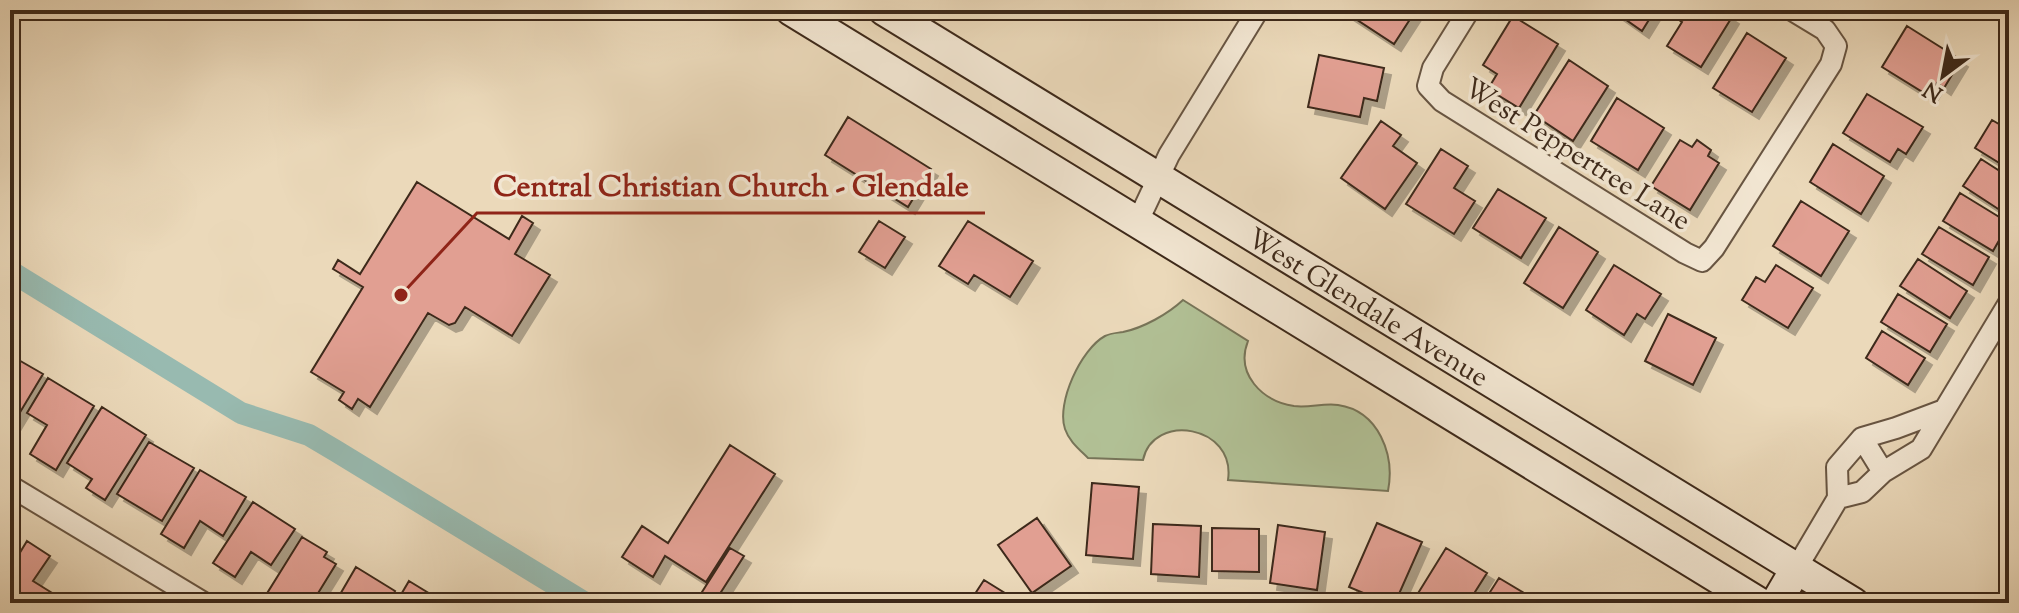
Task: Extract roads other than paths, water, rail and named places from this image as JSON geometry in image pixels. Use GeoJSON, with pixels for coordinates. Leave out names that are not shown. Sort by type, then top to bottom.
{"type":"FeatureCollection","features":[{"type":"Feature","properties":{"kind":"main road","name":"West Glendale Avenue"},"geometry":{"type":"LineString","coordinates":[[791,10],[1759,603]]}},
{"type":"Feature","properties":{"kind":"main road","name":"West Glendale Avenue"},"geometry":{"type":"LineString","coordinates":[[884,10],[1853,603]]}},
{"type":"Feature","properties":{"kind":"main road"},"geometry":{"type":"LineString","coordinates":[[1776,603],[1796,569]]}},
{"type":"Feature","properties":{"kind":"street"},"geometry":{"type":"LineString","coordinates":[[1138,221],[1173,148],[1258,10]]}},
{"type":"Feature","properties":{"kind":"street","name":"West Peppertree Lane"},"geometry":{"type":"LineString","coordinates":[[1469,10],[1433,68],[1428,86],[1456,109],[1702,261],[1714,248],[1831,64],[1836,46],[1825,30],[1792,10]]}},
{"type":"Feature","properties":{"kind":"street"},"geometry":{"type":"LineString","coordinates":[[1838,498],[1862,492],[1883,472],[1921,449],[2009,303]]}},
{"type":"Feature","properties":{"kind":"street"},"geometry":{"type":"LineString","coordinates":[[1796,569],[1838,498],[1837,467],[1862,438],[1944,410]]}},
{"type":"Feature","properties":{"kind":"street"},"geometry":{"type":"LineString","coordinates":[[1862,438],[1883,472]]}},
{"type":"Feature","properties":{"kind":"street"},"geometry":{"type":"LineString","coordinates":[[10,486],[204,603]]}},
{"type":"Feature","properties":{"kind":"waterway"},"geometry":{"type":"LineString","coordinates":[[10,271],[241,413],[309,435],[585,603]]}},
{"type":"Feature","properties":{"kind":"place","name":"Central Christian Church - Glendale"},"geometry":{"type":"Point","coordinates":[401,295]}}]}
